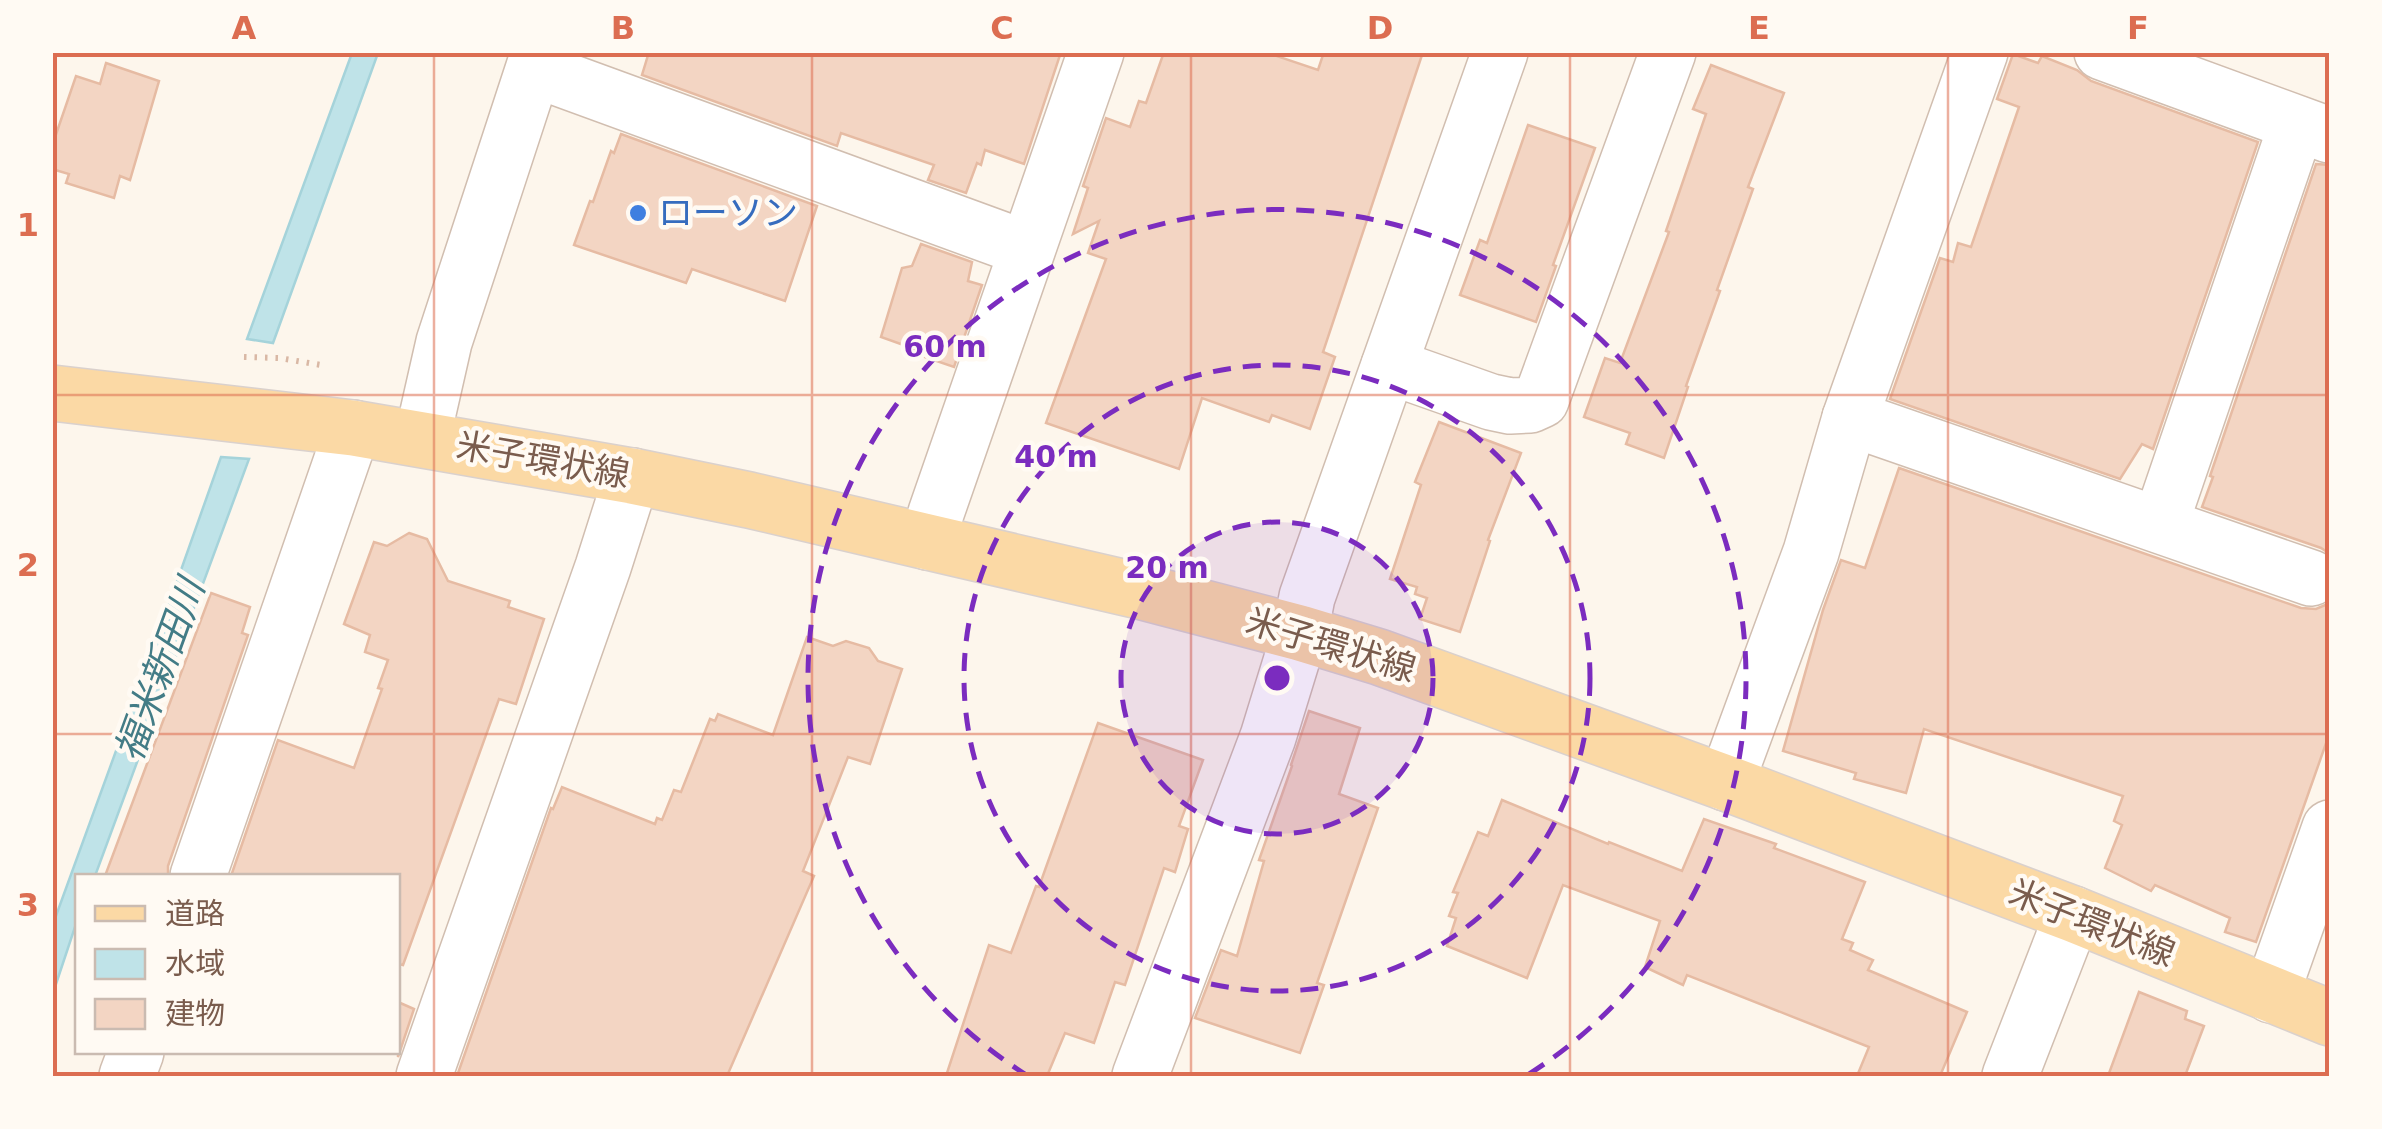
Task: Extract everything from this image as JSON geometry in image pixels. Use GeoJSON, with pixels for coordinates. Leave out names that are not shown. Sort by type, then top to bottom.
{"type":"FeatureCollection","features":[{"type":"Feature","properties":{"kind":"main road","name":"米子環状線"},"geometry":{"type":"LineString","coordinates":[[52,393],[353,428],[632,476],[1135,590],[1300,632],[1726,783],[2074,914],[2330,1018]]}},
{"type":"Feature","properties":{"kind":"street"},"geometry":{"type":"LineString","coordinates":[[928,542],[1096,52]]}},
{"type":"Feature","properties":{"kind":"street"},"geometry":{"type":"LineString","coordinates":[[1140,1076],[1268,737],[1307,598],[1500,52]]}},
{"type":"Feature","properties":{"kind":"street"},"geometry":{"type":"LineString","coordinates":[[1389,366],[1501,404],[1530,405],[1541,400],[1668,52]]}},
{"type":"Feature","properties":{"kind":"street"},"geometry":{"type":"LineString","coordinates":[[1726,783],[1812,552],[1850,418],[1980,52]]}},
{"type":"Feature","properties":{"kind":"street"},"geometry":{"type":"LineString","coordinates":[[2102,52],[2313,129],[2160,525]]}},
{"type":"Feature","properties":{"kind":"street"},"geometry":{"type":"LineString","coordinates":[[422,439],[444,342],[537,61],[1027,249]]}},
{"type":"Feature","properties":{"kind":"street"},"geometry":{"type":"LineString","coordinates":[[1850,418],[2311,578]]}},
{"type":"Feature","properties":{"kind":"street"},"geometry":{"type":"LineString","coordinates":[[199,874],[353,428]]}},
{"type":"Feature","properties":{"kind":"street"},"geometry":{"type":"LineString","coordinates":[[424,1076],[632,476]]}},
{"type":"Feature","properties":{"kind":"street"},"geometry":{"type":"LineString","coordinates":[[2271,996],[2330,828]]}},
{"type":"Feature","properties":{"kind":"street"},"geometry":{"type":"LineString","coordinates":[[2010,1076],[2074,914]]}},
{"type":"Feature","properties":{"kind":"water"},"geometry":{"type":"Polygon","coordinates":[[[352,53],[378,53],[273,343],[247,339],[352,53]]]}},
{"type":"Feature","properties":{"kind":"water","name":"福米新田川"},"geometry":{"type":"Polygon","coordinates":[[[221,457],[249,459],[96,874],[75,874],[75,927],[53,993],[53,924],[221,457]]]}},
{"type":"Feature","properties":{"kind":"building"},"geometry":{"type":"Polygon","coordinates":[[[649,52],[1061,52],[1024,164],[985,150],[966,193],[928,180],[934,165],[841,133],[837,146],[642,75],[649,52]]]}},
{"type":"Feature","properties":{"kind":"building"},"geometry":{"type":"Polygon","coordinates":[[[1164,52],[1265,52],[1318,70],[1324,52],[1423,52],[1323,352],[1335,357],[1310,429],[1272,415],[1269,422],[1202,398],[1179,469],[1046,423],[1106,259],[1088,253],[1099,221],[1073,234],[1088,188],[1083,186],[1106,118],[1130,127],[1139,101],[1146,103],[1164,52]]]}},
{"type":"Feature","properties":{"kind":"building"},"geometry":{"type":"Polygon","coordinates":[[[2013,54],[2038,63],[2042,56],[2077,70],[2091,81],[2258,142],[2153,449],[2142,444],[2120,479],[1890,399],[1940,258],[1953,262],[1958,243],[1971,247],[2019,107],[1997,99],[2013,54]]]}},
{"type":"Feature","properties":{"kind":"building"},"geometry":{"type":"Polygon","coordinates":[[[106,63],[159,81],[130,180],[120,176],[114,198],[66,183],[69,174],[52,169],[52,146],[76,76],[100,84],[106,63]]]}},
{"type":"Feature","properties":{"kind":"building"},"geometry":{"type":"Polygon","coordinates":[[[1711,65],[1784,93],[1748,187],[1753,189],[1664,458],[1626,444],[1630,433],[1584,417],[1605,358],[1620,363],[1669,232],[1666,231],[1706,114],[1693,109],[1711,65]]]}},
{"type":"Feature","properties":{"kind":"building"},"geometry":{"type":"Polygon","coordinates":[[[1528,125],[1595,148],[1536,322],[1460,295],[1480,240],[1487,243],[1528,125]]]}},
{"type":"Feature","properties":{"kind":"building"},"geometry":{"type":"Polygon","coordinates":[[[621,134],[817,206],[785,301],[692,269],[686,283],[574,245],[621,134]]]}},
{"type":"Feature","properties":{"kind":"building"},"geometry":{"type":"Polygon","coordinates":[[[2316,164],[2330,165],[2330,554],[2202,507],[2316,164]]]}},
{"type":"Feature","properties":{"kind":"building"},"geometry":{"type":"Polygon","coordinates":[[[921,244],[972,262],[968,281],[982,285],[954,367],[881,337],[902,268],[912,266],[921,244]]]}},
{"type":"Feature","properties":{"kind":"building"},"geometry":{"type":"Polygon","coordinates":[[[1439,422],[1521,453],[1488,540],[1460,632],[1420,619],[1427,598],[1415,594],[1417,587],[1390,579],[1421,485],[1415,482],[1439,422]]]}},
{"type":"Feature","properties":{"kind":"building"},"geometry":{"type":"Polygon","coordinates":[[[1899,468],[2301,608],[2316,609],[2330,603],[2330,732],[2256,942],[2225,932],[2230,918],[2155,885],[2151,891],[2105,868],[2122,825],[2114,821],[2123,796],[1924,729],[1906,793],[1854,779],[1856,773],[1783,751],[1841,560],[1865,568],[1899,468]]]}},
{"type":"Feature","properties":{"kind":"building"},"geometry":{"type":"Polygon","coordinates":[[[409,533],[427,539],[448,581],[510,601],[508,607],[544,619],[516,704],[499,699],[403,965],[400,874],[232,874],[278,740],[354,768],[388,660],[365,652],[370,635],[344,624],[374,542],[387,546],[409,533]]]}},
{"type":"Feature","properties":{"kind":"building"},"geometry":{"type":"Polygon","coordinates":[[[211,593],[250,607],[242,633],[248,635],[168,874],[106,874],[211,593]]]}},
{"type":"Feature","properties":{"kind":"building"},"geometry":{"type":"Polygon","coordinates":[[[807,637],[833,646],[846,641],[869,648],[878,661],[902,669],[870,764],[848,757],[803,871],[814,876],[727,1076],[457,1076],[551,808],[562,787],[655,824],[657,818],[662,820],[674,790],[681,792],[710,719],[715,721],[718,714],[773,735],[807,637]]]}},
{"type":"Feature","properties":{"kind":"building"},"geometry":{"type":"Polygon","coordinates":[[[1309,711],[1360,728],[1339,794],[1378,808],[1317,983],[1324,985],[1300,1053],[1195,1018],[1221,950],[1237,956],[1264,861],[1259,860],[1309,711]]]}},
{"type":"Feature","properties":{"kind":"building"},"geometry":{"type":"Polygon","coordinates":[[[1098,723],[1203,760],[1179,826],[1188,829],[1175,872],[1164,868],[1125,985],[1115,982],[1094,1043],[1065,1033],[1047,1076],[946,1076],[989,945],[1011,953],[1098,723]]]}},
{"type":"Feature","properties":{"kind":"building"},"geometry":{"type":"Polygon","coordinates":[[[1502,800],[1682,871],[1704,819],[1865,882],[1842,939],[1853,943],[1850,950],[1873,960],[1868,970],[1967,1012],[1940,1076],[1857,1076],[1869,1047],[1687,975],[1683,985],[1645,967],[1660,921],[1563,885],[1527,978],[1447,946],[1456,918],[1449,916],[1458,893],[1453,892],[1478,832],[1488,836],[1502,800]]]}},
{"type":"Feature","properties":{"kind":"building"},"geometry":{"type":"Polygon","coordinates":[[[2139,992],[2187,1011],[2185,1019],[2204,1026],[2185,1076],[2108,1076],[2139,992]]]}},
{"type":"Feature","properties":{"kind":"building"},"geometry":{"type":"Polygon","coordinates":[[[400,1003],[414,1009],[400,1051],[400,1003]]]}},
{"type":"Feature","properties":{"kind":"place","name":"ローソン"},"geometry":{"type":"Point","coordinates":[638,213]}}]}
